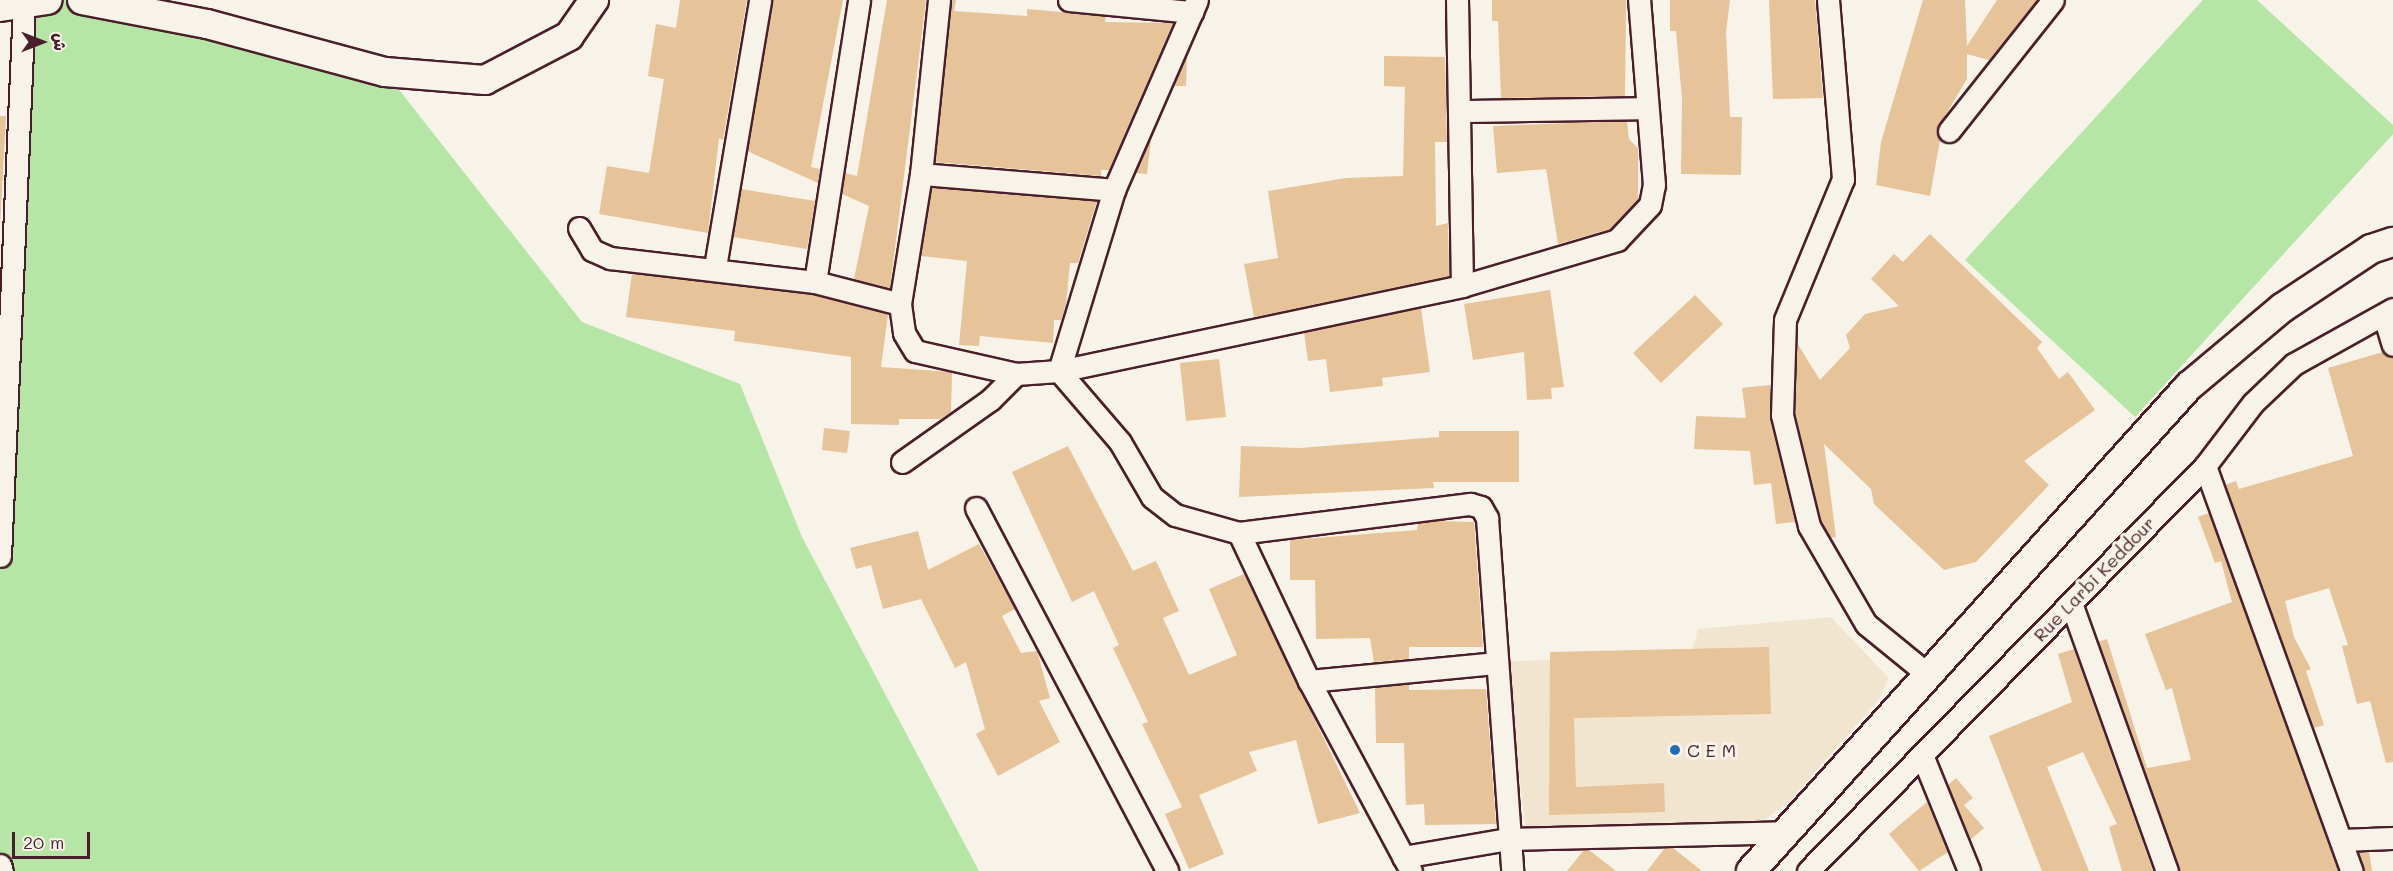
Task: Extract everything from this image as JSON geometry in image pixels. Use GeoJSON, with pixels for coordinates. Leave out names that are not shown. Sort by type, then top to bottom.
{"type":"FeatureCollection","features":[{"type":"Feature","properties":{"kind":"main road"},"geometry":{"type":"LineString","coordinates":[[82,0],[207,24],[385,72],[485,80],[569,36],[594,0]]}},
{"type":"Feature","properties":{"kind":"main road"},"geometry":{"type":"LineString","coordinates":[[1751,871],[1926,672],[2189,386],[2282,308],[2371,249],[2393,242]]}},
{"type":"Feature","properties":{"kind":"street"},"geometry":{"type":"LineString","coordinates":[[715,267],[760,0]]}},
{"type":"Feature","properties":{"kind":"street"},"geometry":{"type":"LineString","coordinates":[[814,282],[859,0]]}},
{"type":"Feature","properties":{"kind":"street"},"geometry":{"type":"LineString","coordinates":[[939,0],[921,174],[900,304],[904,333],[915,351],[1016,374],[1059,371],[1462,286],[1617,240],[1635,224],[1650,205],[1654,185],[1644,108],[1639,0]]}},
{"type":"Feature","properties":{"kind":"street"},"geometry":{"type":"LineString","coordinates":[[1059,371],[1114,190],[1194,6],[1069,0]]}},
{"type":"Feature","properties":{"kind":"street"},"geometry":{"type":"LineString","coordinates":[[1457,0],[1462,111],[1462,286]]}},
{"type":"Feature","properties":{"kind":"street"},"geometry":{"type":"LineString","coordinates":[[1828,0],[1843,179],[1785,320],[1782,415],[1809,526],[1866,624],[1926,672]]}},
{"type":"Feature","properties":{"kind":"street"},"geometry":{"type":"LineString","coordinates":[[1949,131],[2053,0]]}},
{"type":"Feature","properties":{"kind":"street"},"geometry":{"type":"LineString","coordinates":[[0,556],[24,3]]}},
{"type":"Feature","properties":{"kind":"street"},"geometry":{"type":"LineString","coordinates":[[1462,111],[1644,108]]}},
{"type":"Feature","properties":{"kind":"street"},"geometry":{"type":"LineString","coordinates":[[921,174],[1114,190]]}},
{"type":"Feature","properties":{"kind":"street"},"geometry":{"type":"LineString","coordinates":[[579,228],[592,250],[610,258],[715,267],[814,282],[900,304]]}},
{"type":"Feature","properties":{"kind":"street"},"geometry":{"type":"LineString","coordinates":[[2388,313],[2393,345]]}},
{"type":"Feature","properties":{"kind":"street","name":"Rue Larbi Keddour"},"geometry":{"type":"LineString","coordinates":[[1808,871],[2205,466],[2253,403],[2294,364],[2388,313]]}},
{"type":"Feature","properties":{"kind":"street"},"geometry":{"type":"LineString","coordinates":[[1059,371],[1120,442],[1152,497],[1175,515],[1239,533],[1470,504],[1481,507],[1487,518],[1512,871]]}},
{"type":"Feature","properties":{"kind":"street"},"geometry":{"type":"LineString","coordinates":[[902,462],[990,400],[1016,374]]}},
{"type":"Feature","properties":{"kind":"street"},"geometry":{"type":"LineString","coordinates":[[2205,466],[2352,871]]}},
{"type":"Feature","properties":{"kind":"street"},"geometry":{"type":"LineString","coordinates":[[976,508],[1167,871]]}},
{"type":"Feature","properties":{"kind":"street"},"geometry":{"type":"LineString","coordinates":[[1239,533],[1309,681],[1407,864],[1508,839],[1785,832]]}},
{"type":"Feature","properties":{"kind":"street"},"geometry":{"type":"LineString","coordinates":[[2071,603],[2167,871]]}},
{"type":"Feature","properties":{"kind":"street"},"geometry":{"type":"LineString","coordinates":[[1309,681],[1497,663]]}},
{"type":"Feature","properties":{"kind":"street"},"geometry":{"type":"LineString","coordinates":[[1922,755],[1969,871]]}},
{"type":"Feature","properties":{"kind":"street"},"geometry":{"type":"LineString","coordinates":[[2341,840],[2393,838]]}},
{"type":"Feature","properties":{"kind":"street"},"geometry":{"type":"LineString","coordinates":[[0,865],[2,871]]}},
{"type":"Feature","properties":{"kind":"shaded area","name":"C E M"},"geometry":{"type":"Polygon","coordinates":[[[1831,617],[1889,678],[1879,699],[1789,802],[1756,826],[1528,847],[1505,662],[1692,651],[1698,629],[1831,617]]]}},
{"type":"Feature","properties":{"kind":"green space"},"geometry":{"type":"Polygon","coordinates":[[[47,0],[82,0],[385,72],[582,322],[740,384],[802,537],[979,871],[0,871],[0,565],[24,3],[47,0]]]}},
{"type":"Feature","properties":{"kind":"green space"},"geometry":{"type":"Polygon","coordinates":[[[2203,0],[2257,0],[2393,125],[2393,134],[2135,417],[1965,260],[2203,0]]]}},
{"type":"Feature","properties":{"kind":"building"},"geometry":{"type":"Polygon","coordinates":[[[680,0],[747,0],[723,140],[719,138],[708,233],[599,214],[607,166],[649,173],[664,79],[648,76],[656,24],[676,28],[680,0]]]}},
{"type":"Feature","properties":{"kind":"building"},"geometry":{"type":"Polygon","coordinates":[[[772,0],[843,0],[811,167],[820,169],[818,183],[747,151],[772,0]]]}},
{"type":"Feature","properties":{"kind":"building"},"geometry":{"type":"Polygon","coordinates":[[[887,0],[926,0],[890,288],[854,279],[869,206],[842,194],[845,173],[857,176],[887,0]]]}},
{"type":"Feature","properties":{"kind":"building"},"geometry":{"type":"Polygon","coordinates":[[[952,0],[956,0],[954,11],[1027,16],[1027,9],[1106,16],[1105,22],[1173,23],[1109,170],[1101,170],[1101,176],[935,162],[952,0]]]}},
{"type":"Feature","properties":{"kind":"building"},"geometry":{"type":"Polygon","coordinates":[[[1492,0],[1626,0],[1625,96],[1501,98],[1498,21],[1492,21],[1492,0]]]}},
{"type":"Feature","properties":{"kind":"building"},"geometry":{"type":"Polygon","coordinates":[[[1670,0],[1730,0],[1726,32],[1730,117],[1742,117],[1741,175],[1681,174],[1682,99],[1676,31],[1670,31],[1670,0]]]}},
{"type":"Feature","properties":{"kind":"building"},"geometry":{"type":"Polygon","coordinates":[[[1769,0],[1815,0],[1823,98],[1773,99],[1769,0]]]}},
{"type":"Feature","properties":{"kind":"building"},"geometry":{"type":"Polygon","coordinates":[[[1923,0],[1965,0],[1967,46],[1997,0],[2037,0],[1989,60],[1967,54],[1967,79],[1937,129],[1940,140],[1930,196],[1876,185],[1881,142],[1923,0]]]}},
{"type":"Feature","properties":{"kind":"building"},"geometry":{"type":"Polygon","coordinates":[[[1187,56],[1186,86],[1174,86],[1187,56]]]}},
{"type":"Feature","properties":{"kind":"building"},"geometry":{"type":"Polygon","coordinates":[[[1384,56],[1445,57],[1447,142],[1435,142],[1436,226],[1448,223],[1449,276],[1254,317],[1244,264],[1278,258],[1268,191],[1346,178],[1403,176],[1405,87],[1384,86],[1384,56]]]}},
{"type":"Feature","properties":{"kind":"building"},"geometry":{"type":"Polygon","coordinates":[[[0,116],[6,116],[0,227],[0,116]]]}},
{"type":"Feature","properties":{"kind":"building"},"geometry":{"type":"Polygon","coordinates":[[[1627,121],[1629,139],[1638,148],[1638,199],[1610,229],[1558,244],[1546,169],[1497,173],[1493,126],[1627,121]]]}},
{"type":"Feature","properties":{"kind":"building"},"geometry":{"type":"Polygon","coordinates":[[[1151,138],[1147,174],[1135,173],[1151,138]]]}},
{"type":"Feature","properties":{"kind":"building"},"geometry":{"type":"Polygon","coordinates":[[[932,188],[1097,201],[1078,263],[1070,263],[1066,304],[1061,320],[1054,320],[1053,343],[980,336],[979,346],[959,345],[967,261],[921,256],[932,188]]]}},
{"type":"Feature","properties":{"kind":"building"},"geometry":{"type":"Polygon","coordinates":[[[741,189],[815,201],[807,249],[733,237],[741,189]]]}},
{"type":"Feature","properties":{"kind":"building"},"geometry":{"type":"Polygon","coordinates":[[[1930,234],[2042,342],[2037,348],[2059,379],[2068,372],[2095,410],[2024,461],[2049,485],[1976,562],[1944,570],[1874,504],[1871,489],[1824,444],[1836,537],[1830,538],[1821,521],[1795,414],[1797,343],[1820,380],[1850,348],[1846,335],[1865,314],[1899,306],[1871,279],[1894,254],[1903,262],[1930,234]]]}},
{"type":"Feature","properties":{"kind":"building"},"geometry":{"type":"Polygon","coordinates":[[[632,273],[813,295],[888,314],[881,367],[952,372],[951,412],[940,419],[899,419],[899,425],[851,424],[851,357],[734,341],[735,331],[626,317],[632,273]]]}},
{"type":"Feature","properties":{"kind":"building"},"geometry":{"type":"Polygon","coordinates":[[[1550,290],[1564,387],[1551,388],[1552,399],[1527,400],[1524,352],[1473,360],[1464,304],[1550,290]]]}},
{"type":"Feature","properties":{"kind":"building"},"geometry":{"type":"Polygon","coordinates":[[[1695,295],[1723,324],[1661,383],[1633,353],[1695,295]]]}},
{"type":"Feature","properties":{"kind":"building"},"geometry":{"type":"Polygon","coordinates":[[[1421,308],[1430,372],[1382,378],[1383,386],[1330,392],[1326,359],[1308,361],[1304,332],[1421,308]]]}},
{"type":"Feature","properties":{"kind":"building"},"geometry":{"type":"Polygon","coordinates":[[[2383,352],[2393,357],[2393,762],[2386,763],[2370,701],[2357,704],[2342,646],[2348,645],[2329,588],[2285,601],[2294,637],[2311,669],[2306,671],[2324,725],[2314,728],[2225,485],[2236,481],[2239,489],[2353,456],[2328,368],[2383,352]]]}},
{"type":"Feature","properties":{"kind":"building"},"geometry":{"type":"Polygon","coordinates":[[[1219,359],[1226,417],[1186,421],[1180,363],[1219,359]]]}},
{"type":"Feature","properties":{"kind":"building"},"geometry":{"type":"Polygon","coordinates":[[[1770,385],[1770,418],[1795,522],[1776,524],[1771,483],[1754,485],[1750,451],[1694,449],[1696,416],[1746,418],[1742,388],[1770,385]]]}},
{"type":"Feature","properties":{"kind":"building"},"geometry":{"type":"Polygon","coordinates":[[[824,428],[850,431],[847,453],[822,450],[824,428]]]}},
{"type":"Feature","properties":{"kind":"building"},"geometry":{"type":"Polygon","coordinates":[[[1439,431],[1519,431],[1519,482],[1433,482],[1434,488],[1239,497],[1241,446],[1300,448],[1439,437],[1439,431]]]}},
{"type":"Feature","properties":{"kind":"building"},"geometry":{"type":"Polygon","coordinates":[[[1068,446],[1133,571],[1156,561],[1179,611],[1163,618],[1189,675],[1237,655],[1209,589],[1244,574],[1360,813],[1318,824],[1296,740],[1249,752],[1257,771],[1199,795],[1224,854],[1189,869],[1165,814],[1182,807],[1142,724],[1148,722],[1113,648],[1119,645],[1094,591],[1072,602],[1012,472],[1068,446]]]}},
{"type":"Feature","properties":{"kind":"building"},"geometry":{"type":"Polygon","coordinates":[[[2209,513],[2338,871],[2179,871],[2098,642],[2107,639],[2147,768],[2191,760],[2172,688],[2166,690],[2145,634],[2232,602],[2221,561],[2215,563],[2198,517],[2209,513]]]}},
{"type":"Feature","properties":{"kind":"building"},"geometry":{"type":"Polygon","coordinates":[[[1474,522],[1483,647],[1409,647],[1409,659],[1374,662],[1370,638],[1316,639],[1315,580],[1290,580],[1290,540],[1417,530],[1418,523],[1474,522]]]}},
{"type":"Feature","properties":{"kind":"building"},"geometry":{"type":"Polygon","coordinates":[[[918,531],[928,570],[979,544],[1015,609],[1002,616],[1021,653],[1037,651],[1050,698],[1039,701],[1060,742],[998,776],[976,734],[985,729],[966,662],[955,668],[921,599],[883,609],[871,565],[856,569],[850,548],[918,531]]]}},
{"type":"Feature","properties":{"kind":"building"},"geometry":{"type":"Polygon","coordinates":[[[1769,647],[1771,714],[1574,718],[1576,787],[1664,783],[1665,812],[1549,815],[1550,652],[1769,647]]]}},
{"type":"Feature","properties":{"kind":"building"},"geometry":{"type":"Polygon","coordinates":[[[2074,649],[2153,871],[2122,871],[2109,827],[2117,824],[2083,752],[2047,767],[2089,871],[2042,871],[1989,736],[2072,702],[2058,654],[2074,649]]]}},
{"type":"Feature","properties":{"kind":"building"},"geometry":{"type":"Polygon","coordinates":[[[1409,684],[1409,690],[1486,689],[1496,824],[1425,825],[1424,804],[1406,805],[1404,743],[1376,743],[1375,687],[1409,684]]]}},
{"type":"Feature","properties":{"kind":"building"},"geometry":{"type":"Polygon","coordinates":[[[1956,778],[1973,798],[1964,805],[1984,828],[1970,840],[1948,785],[1956,778]]]}},
{"type":"Feature","properties":{"kind":"building"},"geometry":{"type":"Polygon","coordinates":[[[1927,802],[1948,852],[1919,871],[1889,834],[1927,802]]]}},
{"type":"Feature","properties":{"kind":"building"},"geometry":{"type":"Polygon","coordinates":[[[1665,848],[1673,848],[1702,871],[1647,871],[1665,848]]]}},
{"type":"Feature","properties":{"kind":"building"},"geometry":{"type":"Polygon","coordinates":[[[1584,850],[1589,850],[1616,871],[1567,871],[1584,850]]]}},
{"type":"Feature","properties":{"kind":"building"},"geometry":{"type":"Polygon","coordinates":[[[2359,852],[2369,852],[2372,871],[2364,871],[2359,852]]]}},
{"type":"Feature","properties":{"kind":"place","name":"C E M"},"geometry":{"type":"Point","coordinates":[1675,750]}}]}
